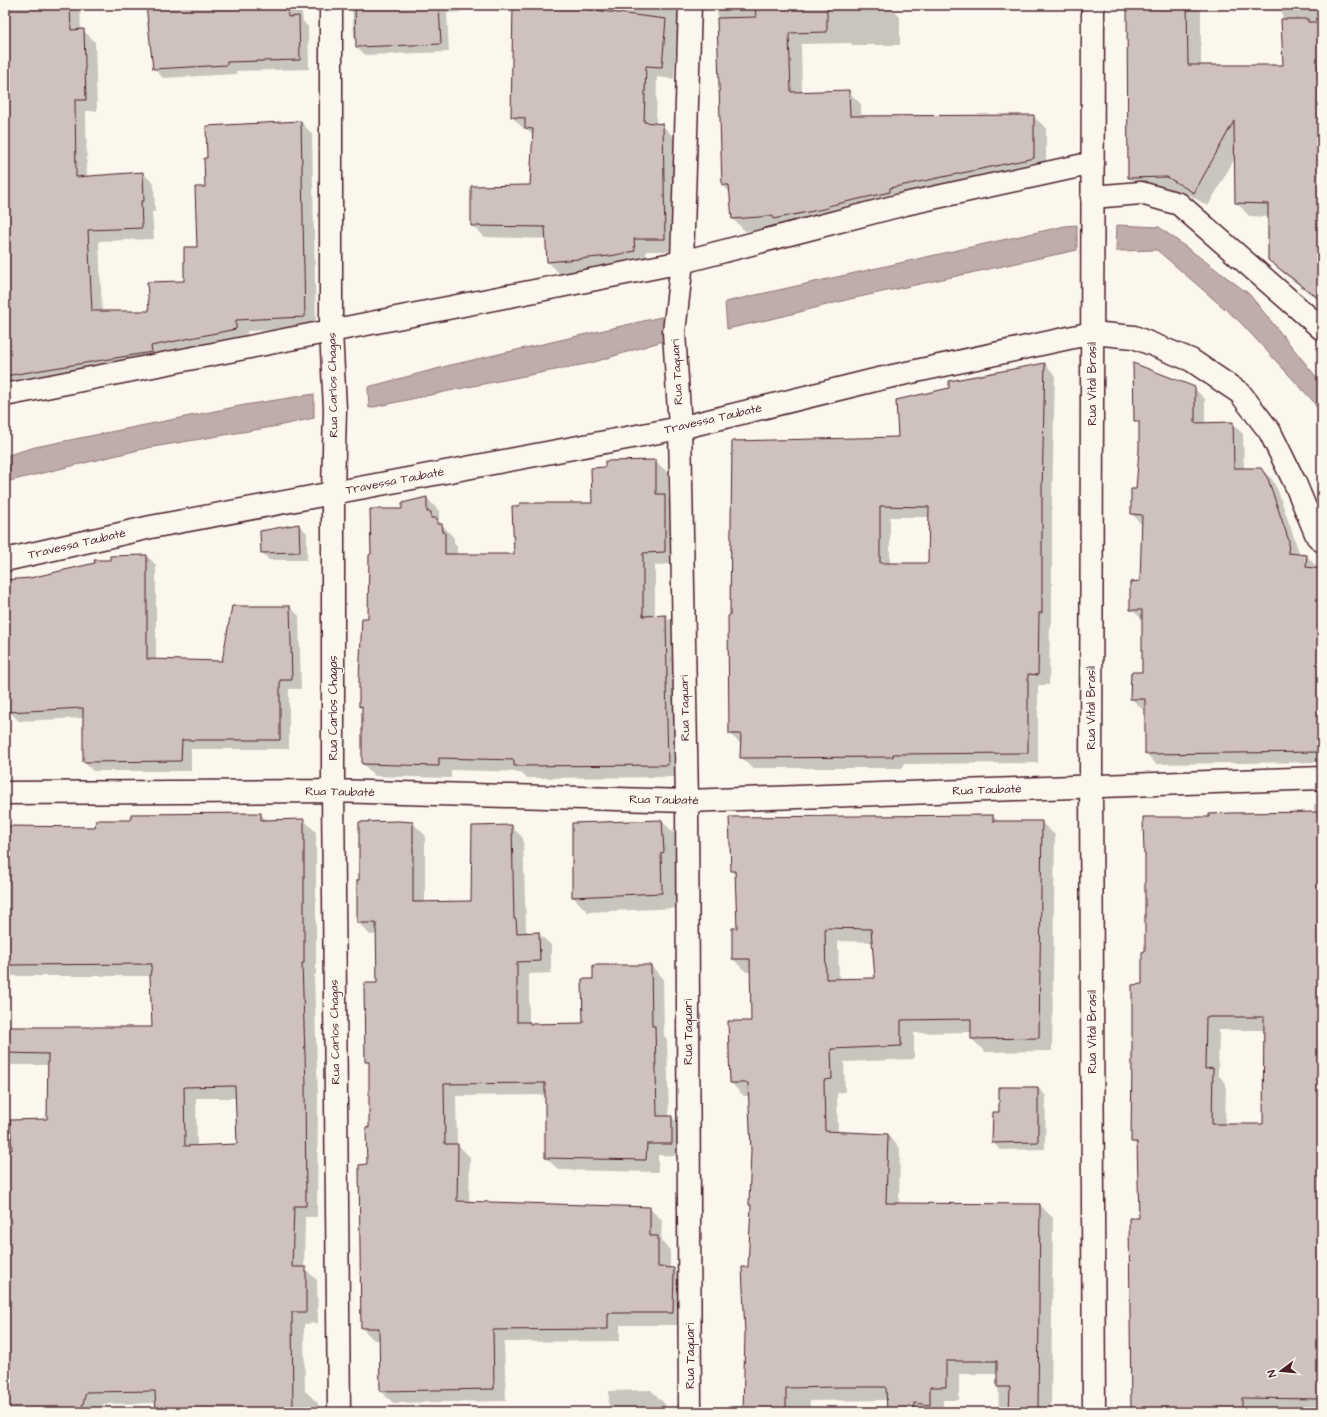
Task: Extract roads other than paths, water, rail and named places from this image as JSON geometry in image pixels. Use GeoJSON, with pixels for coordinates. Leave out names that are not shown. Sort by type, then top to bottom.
{"type":"FeatureCollection","features":[{"type":"Feature","properties":{"kind":"street","name":"Rua Carlos Chagas"},"geometry":{"type":"LineString","coordinates":[[331,5],[331,331],[335,409],[333,492],[333,791],[339,1412]]}},
{"type":"Feature","properties":{"kind":"street","name":"Rua Taquari"},"geometry":{"type":"LineString","coordinates":[[690,5],[682,262],[674,332],[680,428],[687,801],[690,1412]]}},
{"type":"Feature","properties":{"kind":"street","name":"Rua Vital Brasil"},"geometry":{"type":"LineString","coordinates":[[1093,5],[1091,786],[1094,1412]]}},
{"type":"Feature","properties":{"kind":"street"},"geometry":{"type":"LineString","coordinates":[[5,395],[682,262],[905,204],[1093,163]]}},
{"type":"Feature","properties":{"kind":"street"},"geometry":{"type":"LineString","coordinates":[[1092,198],[1141,193],[1179,204],[1322,329]]}},
{"type":"Feature","properties":{"kind":"street","name":"Travessa Taubaté"},"geometry":{"type":"LineString","coordinates":[[5,560],[151,528],[333,492],[680,428],[879,379],[1092,333],[1134,337],[1191,360],[1240,393],[1270,432],[1295,483],[1317,536],[1322,541]]}},
{"type":"Feature","properties":{"kind":"street","name":"Rua Taubaté"},"geometry":{"type":"LineString","coordinates":[[5,793],[333,791],[687,801],[1322,778]]}}]}
